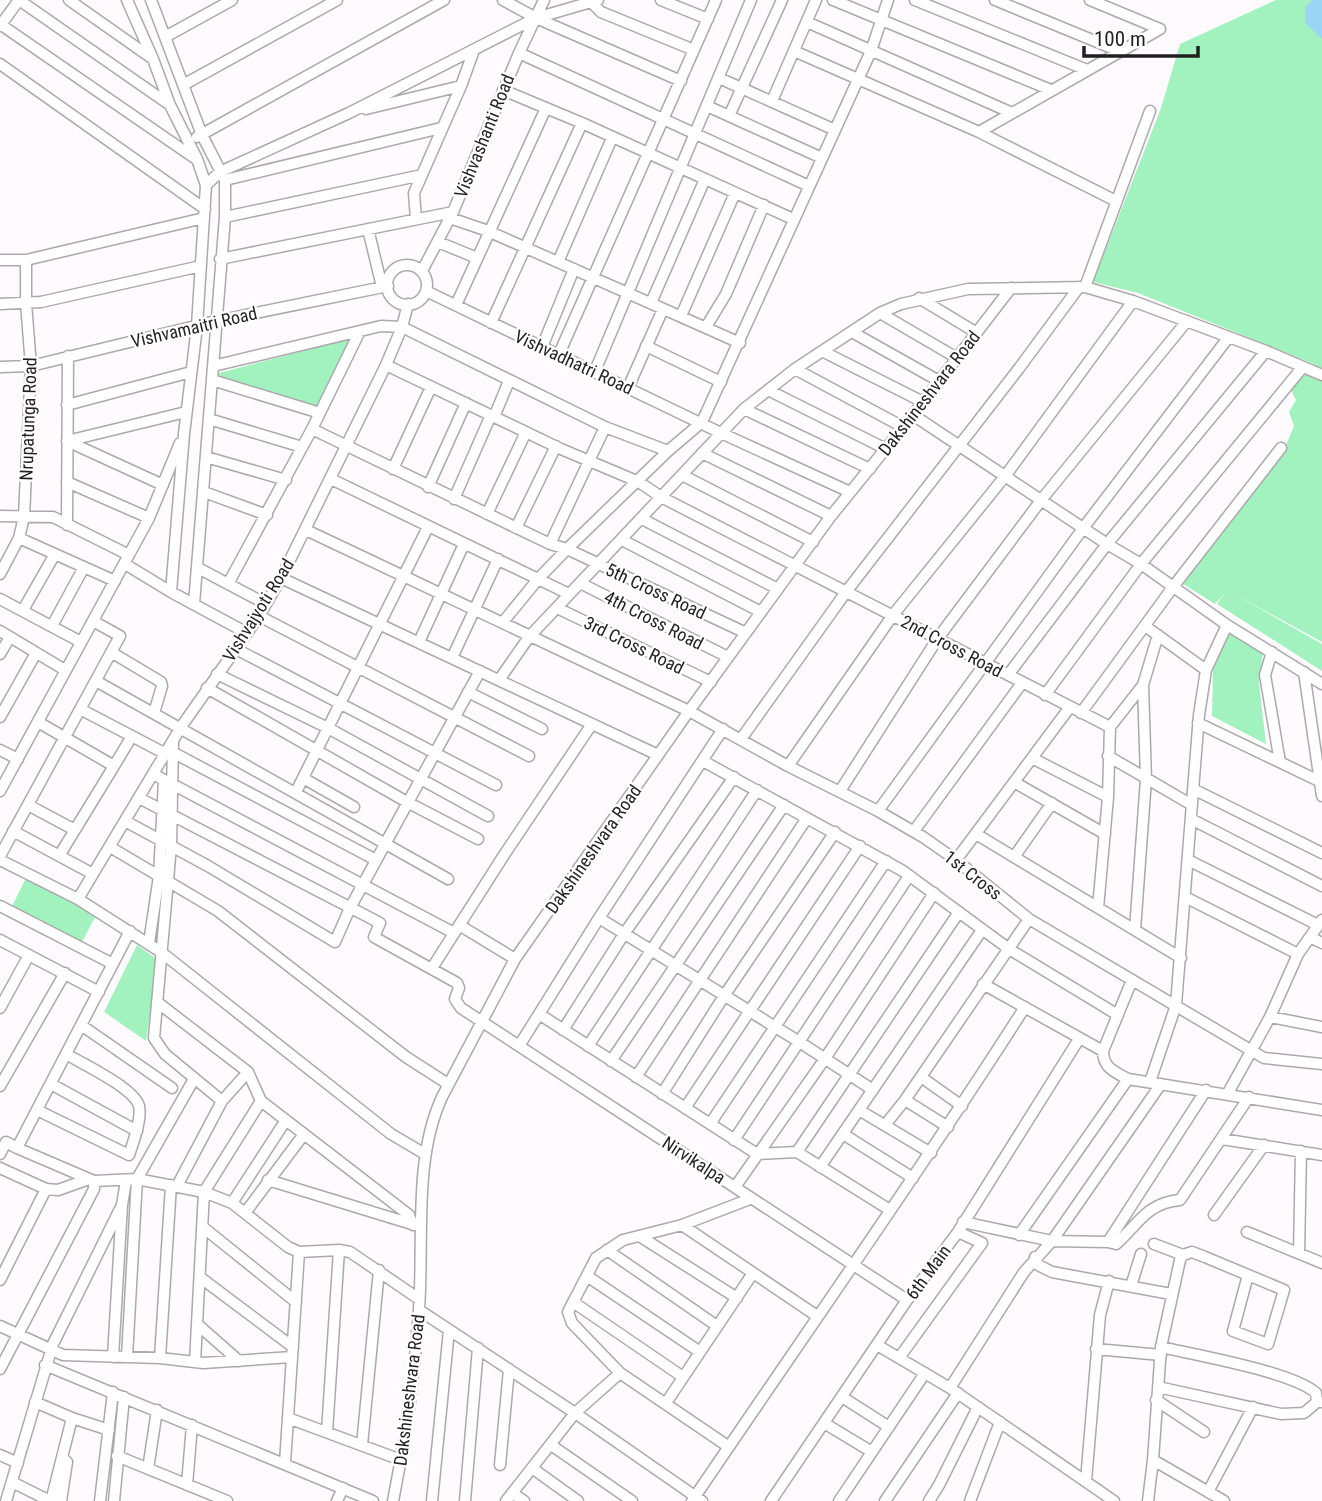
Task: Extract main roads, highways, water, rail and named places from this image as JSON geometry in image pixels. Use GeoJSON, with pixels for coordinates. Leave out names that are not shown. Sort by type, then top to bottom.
{"type":"FeatureCollection","features":[{"type":"Feature","properties":{"kind":"water"},"geometry":{"type":"Polygon","coordinates":[[[1312,0],[1322,0],[1322,39],[1305,23],[1305,7],[1312,0]]]}}]}
